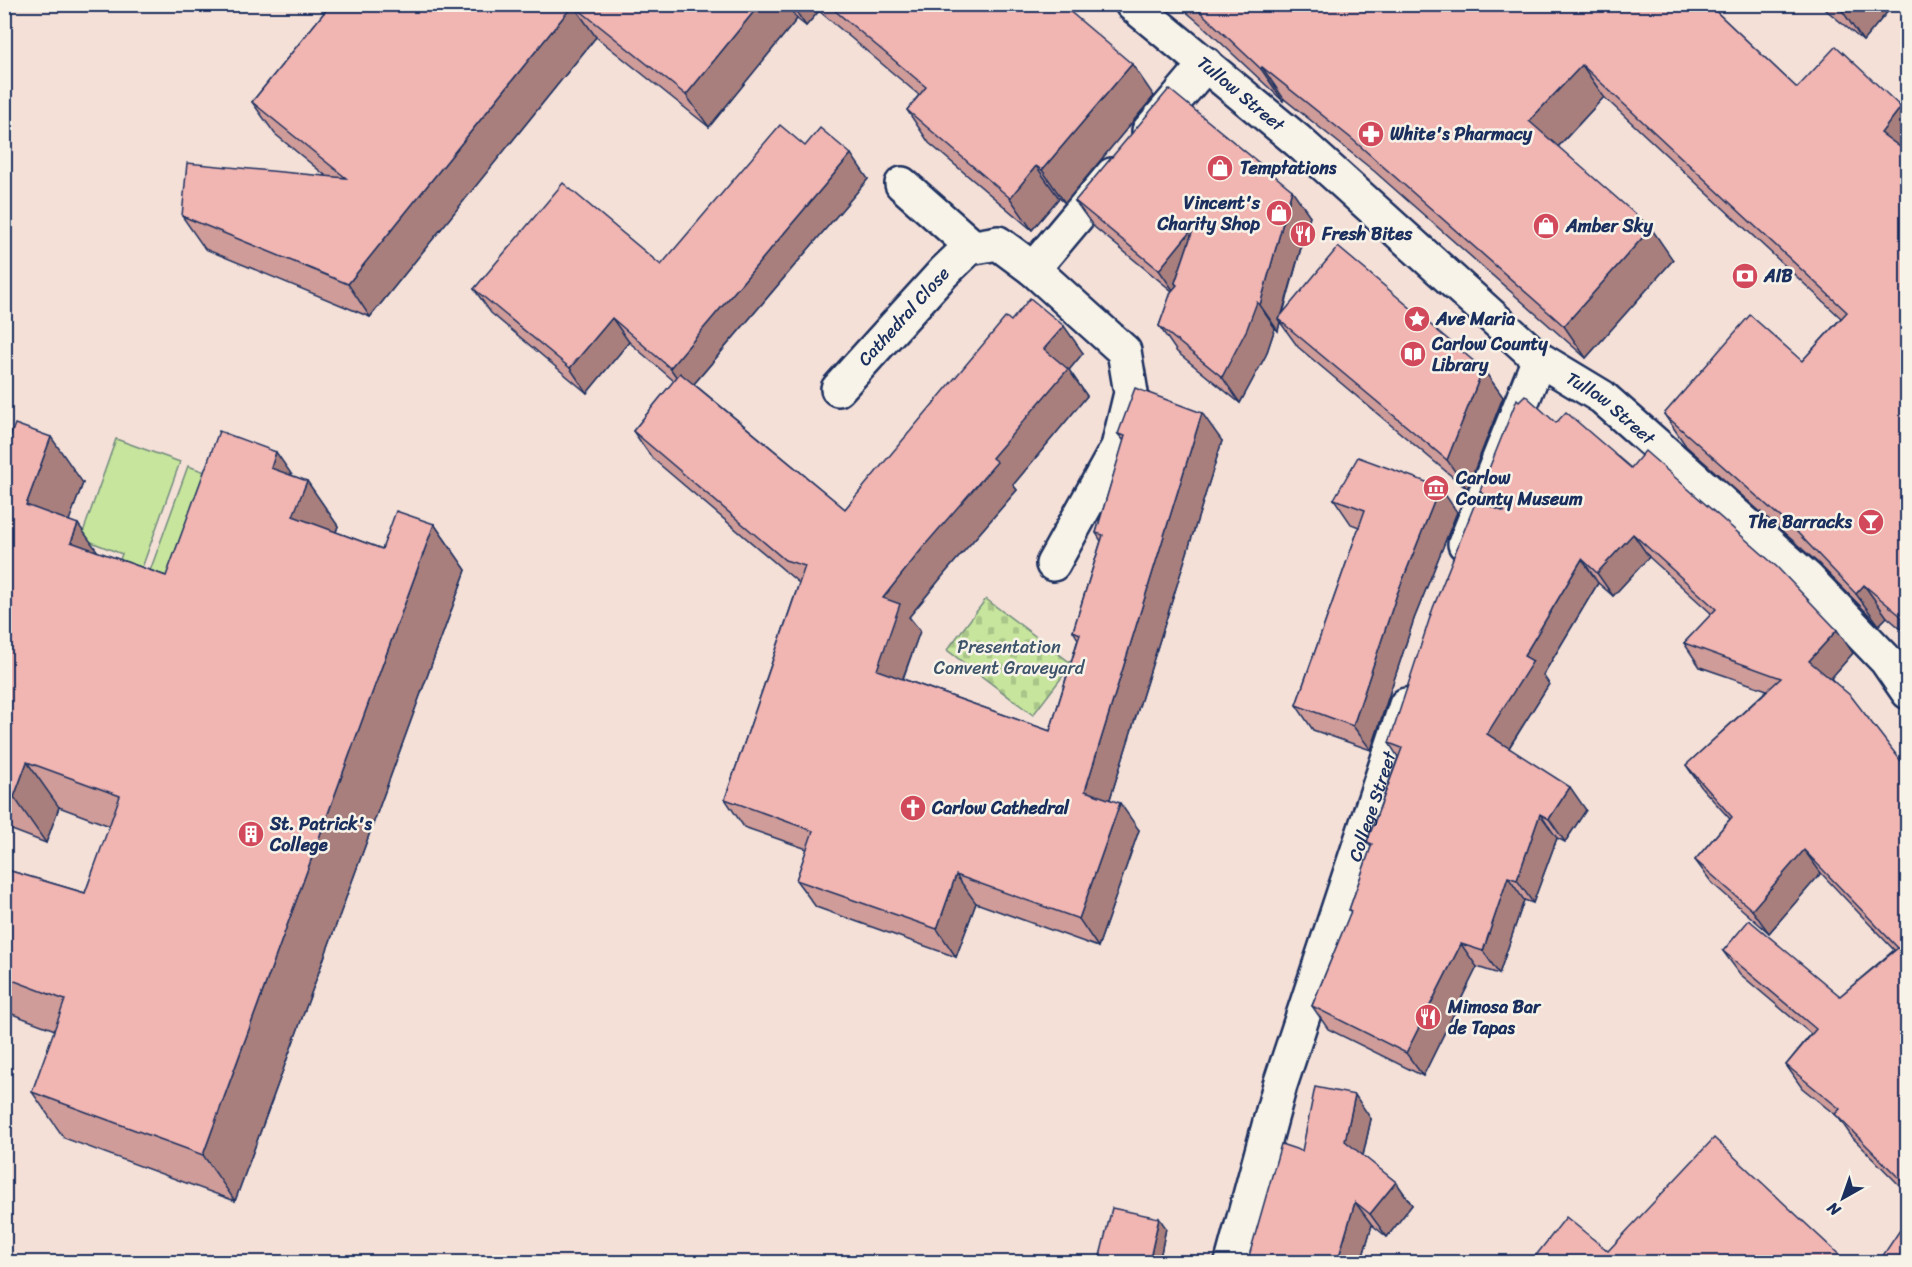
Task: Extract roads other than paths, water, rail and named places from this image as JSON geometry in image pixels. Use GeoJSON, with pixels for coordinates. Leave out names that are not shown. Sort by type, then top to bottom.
{"type":"FeatureCollection","features":[{"type":"Feature","properties":{"kind":"street","name":"Tullow Street"},"geometry":{"type":"LineString","coordinates":[[1132,4],[1373,207],[1539,359],[1602,397],[1806,577],[1886,660],[1908,692]]}},
{"type":"Feature","properties":{"kind":"street"},"geometry":{"type":"LineString","coordinates":[[1033,269],[1206,64]]}},
{"type":"Feature","properties":{"kind":"street"},"geometry":{"type":"LineString","coordinates":[[902,184],[974,247],[998,243],[1033,269],[1124,351],[1131,393],[1118,447],[1053,564]]}},
{"type":"Feature","properties":{"kind":"street","name":"Cathedral Close"},"geometry":{"type":"LineString","coordinates":[[838,389],[944,272],[969,248],[974,247]]}},
{"type":"Feature","properties":{"kind":"street"},"geometry":{"type":"LineString","coordinates":[[1455,570],[1539,359]]}},
{"type":"Feature","properties":{"kind":"street","name":"College Street"},"geometry":{"type":"LineString","coordinates":[[1232,1263],[1280,1084],[1414,682]]}},
{"type":"Feature","properties":{"kind":"place","name":"White's Pharmacy"},"geometry":{"type":"Point","coordinates":[1371,134]}},
{"type":"Feature","properties":{"kind":"place","name":"Temptations"},"geometry":{"type":"Point","coordinates":[1220,168]}},
{"type":"Feature","properties":{"kind":"place","name":"Vincent's Charity Shop"},"geometry":{"type":"Point","coordinates":[1279,213]}},
{"type":"Feature","properties":{"kind":"place","name":"Amber Sky"},"geometry":{"type":"Point","coordinates":[1546,226]}},
{"type":"Feature","properties":{"kind":"place","name":"Fresh Bites"},"geometry":{"type":"Point","coordinates":[1303,234]}},
{"type":"Feature","properties":{"kind":"place","name":"AIB"},"geometry":{"type":"Point","coordinates":[1745,276]}},
{"type":"Feature","properties":{"kind":"place","name":"Ave Maria"},"geometry":{"type":"Point","coordinates":[1417,319]}},
{"type":"Feature","properties":{"kind":"place","name":"Carlow County Library"},"geometry":{"type":"Point","coordinates":[1413,354]}},
{"type":"Feature","properties":{"kind":"place","name":"Carlow County Museum"},"geometry":{"type":"Point","coordinates":[1436,488]}},
{"type":"Feature","properties":{"kind":"place","name":"The Barracks"},"geometry":{"type":"Point","coordinates":[1871,522]}},
{"type":"Feature","properties":{"kind":"place","name":"Carlow Cathedral"},"geometry":{"type":"Point","coordinates":[913,808]}},
{"type":"Feature","properties":{"kind":"place","name":"St. Patrick's College"},"geometry":{"type":"Point","coordinates":[251,834]}},
{"type":"Feature","properties":{"kind":"place","name":"Mimosa Bar de Tapas"},"geometry":{"type":"Point","coordinates":[1428,1017]}},
{"type":"Feature","properties":{"kind":"park label","name":"Presentation Convent Graveyard"},"geometry":{"type":"Point","coordinates":[1009,657]}}]}
